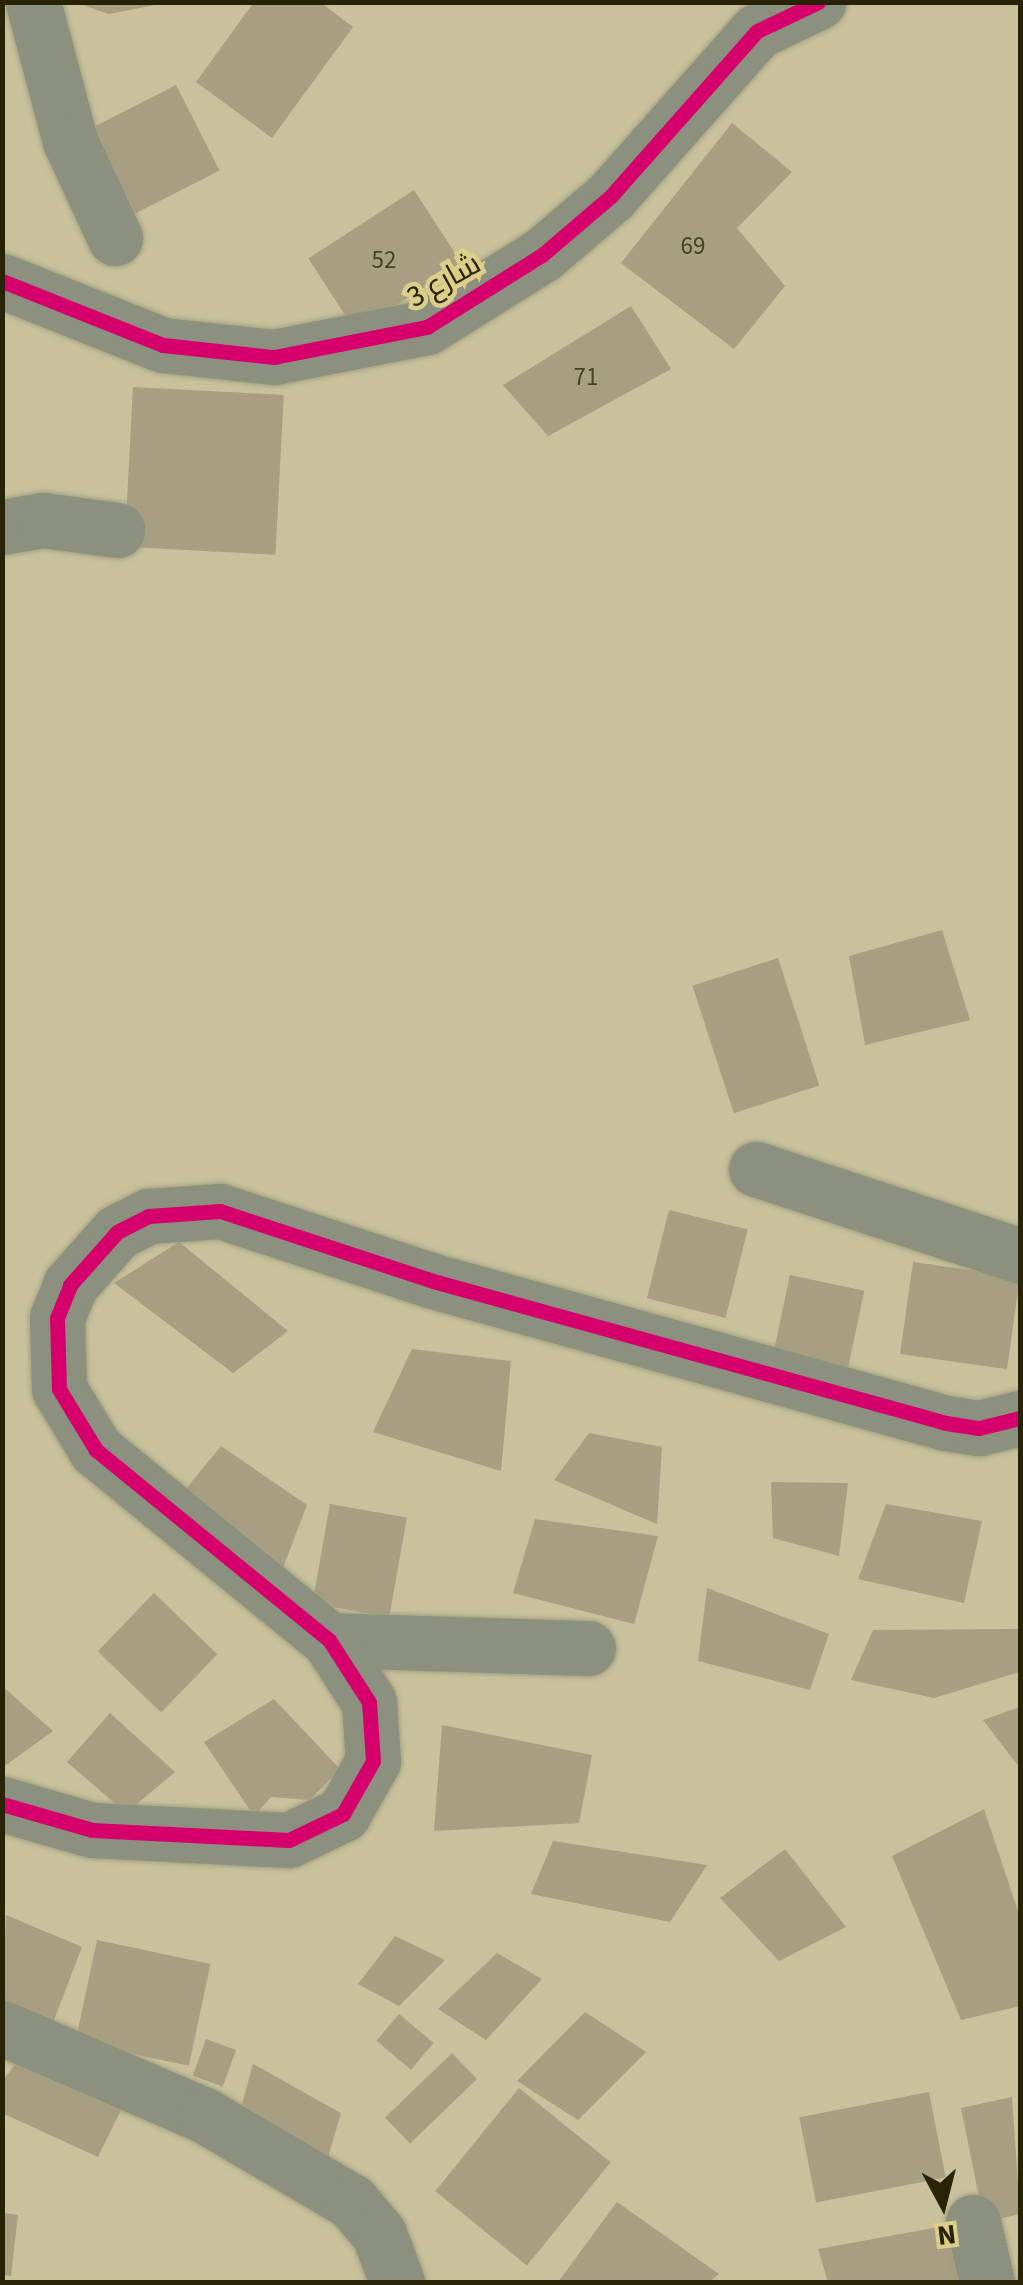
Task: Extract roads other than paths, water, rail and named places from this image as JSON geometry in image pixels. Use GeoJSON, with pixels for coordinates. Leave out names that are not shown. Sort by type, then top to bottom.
{"type":"FeatureCollection","features":[{"type":"Feature","properties":{"kind":"street"},"geometry":{"type":"LineString","coordinates":[[34,2],[70,141],[115,238]]}},
{"type":"Feature","properties":{"kind":"street","name":"شارع 3"},"geometry":{"type":"LineString","coordinates":[[2,281],[163,345],[274,357],[427,327],[542,255],[611,196],[758,31],[818,2]]}},
{"type":"Feature","properties":{"kind":"street"},"geometry":{"type":"LineString","coordinates":[[2,527],[44,520],[117,530]]}},
{"type":"Feature","properties":{"kind":"street"},"geometry":{"type":"LineString","coordinates":[[756,1169],[1020,1256]]}},
{"type":"Feature","properties":{"kind":"street"},"geometry":{"type":"LineString","coordinates":[[2,1804],[92,1830],[258,1840],[318,1831],[362,1790],[376,1731],[369,1702],[329,1640],[96,1450],[60,1390],[57,1318],[70,1285],[117,1232],[149,1216],[220,1211],[433,1280],[946,1423],[979,1428],[1020,1418]]}},
{"type":"Feature","properties":{"kind":"street"},"geometry":{"type":"LineString","coordinates":[[329,1640],[588,1648]]}},
{"type":"Feature","properties":{"kind":"street"},"geometry":{"type":"LineString","coordinates":[[2,2028],[204,2115],[352,2202],[404,2278]]}},
{"type":"Feature","properties":{"kind":"street"},"geometry":{"type":"LineString","coordinates":[[974,2222],[987,2282]]}}]}
